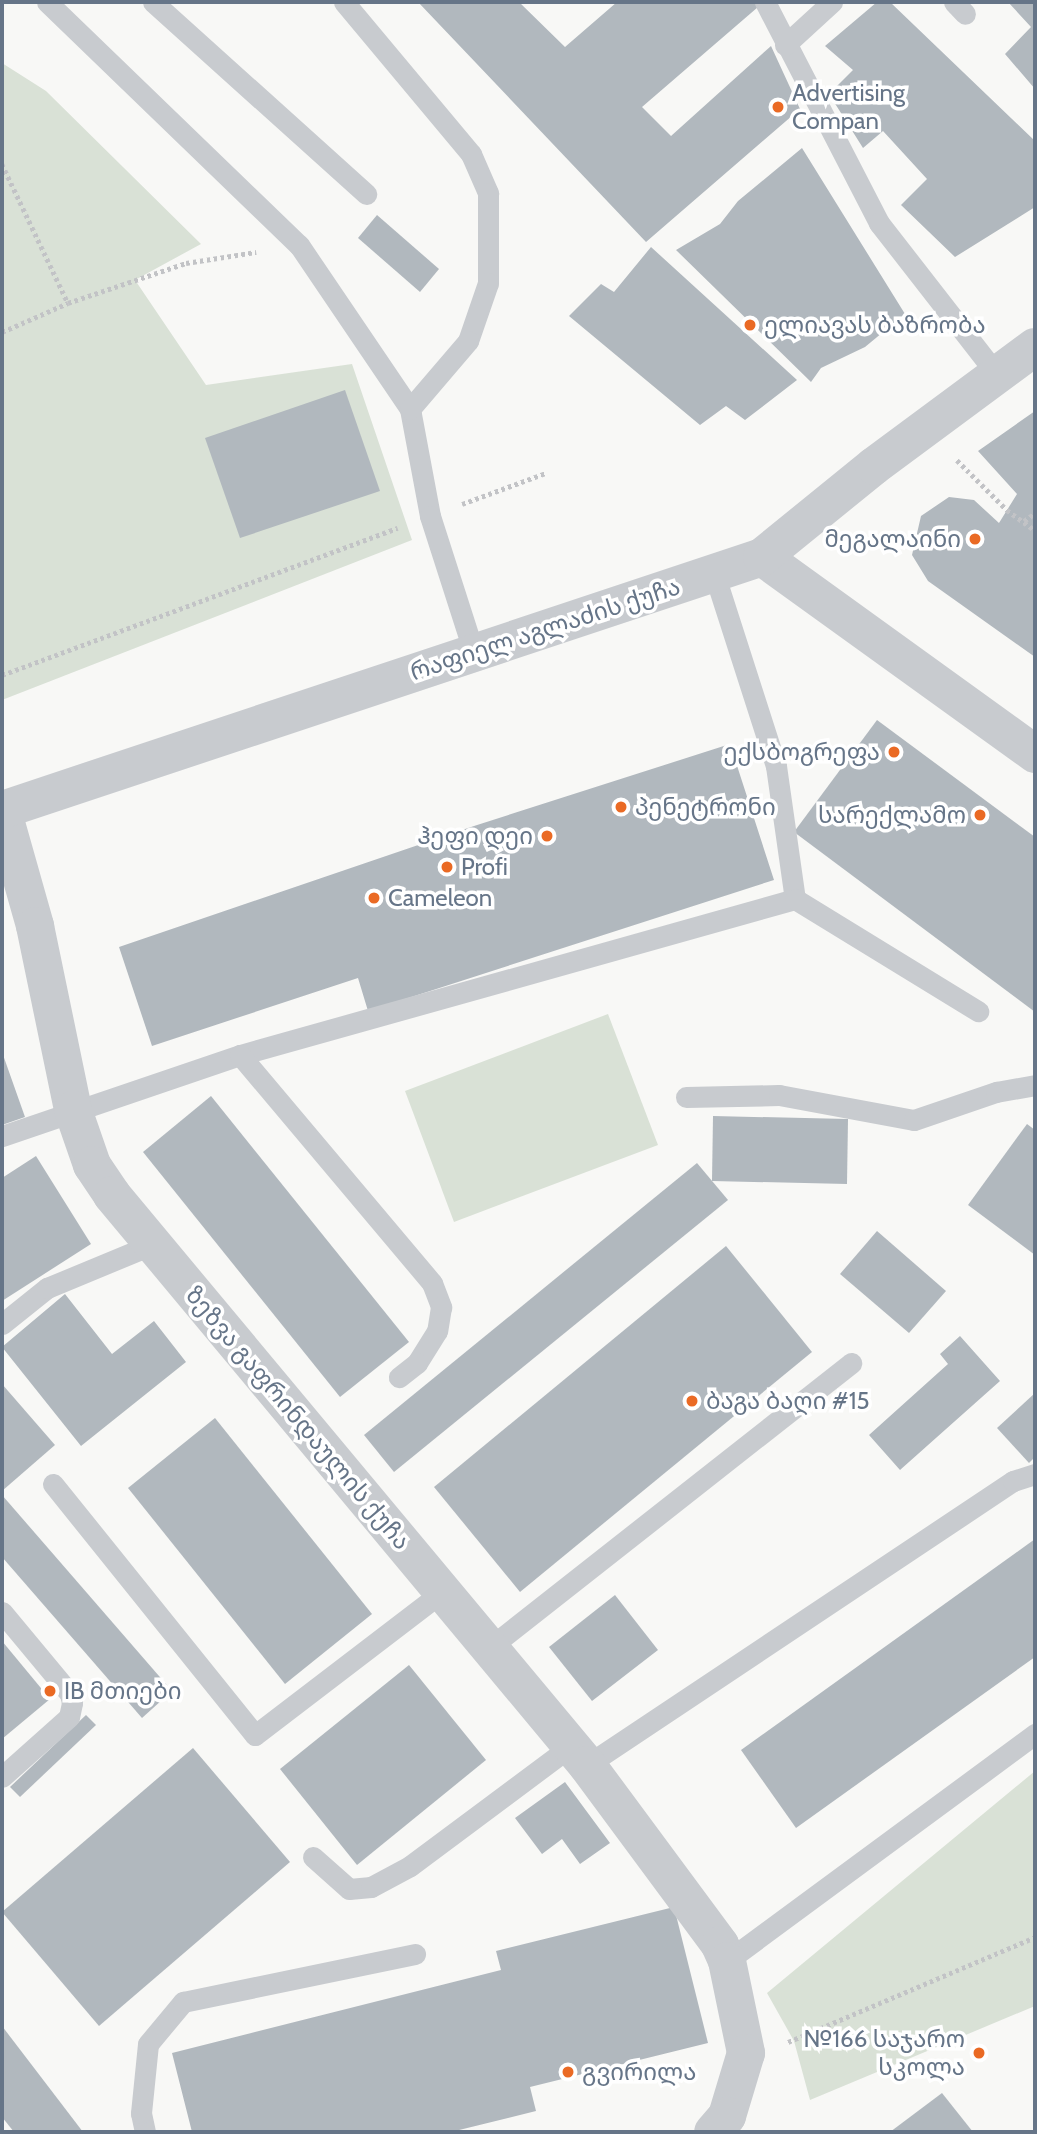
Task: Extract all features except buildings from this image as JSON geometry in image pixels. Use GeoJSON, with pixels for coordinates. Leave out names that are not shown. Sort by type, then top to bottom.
{"type":"FeatureCollection","features":[{"type":"Feature","properties":{"kind":"street","name":"რაფიელ აგლაძის ქუჩა"},"geometry":{"type":"LineString","coordinates":[[2,809],[762,557],[874,466],[1035,347]]}},
{"type":"Feature","properties":{"kind":"street"},"geometry":{"type":"LineString","coordinates":[[762,557],[1035,754]]}},
{"type":"Feature","properties":{"kind":"street","name":"ზეზვა გაფრინდაულის ქუჩა"},"geometry":{"type":"LineString","coordinates":[[2,809],[35,926],[73,1110],[92,1165],[153,1244],[579,1756],[720,1945],[727,1961],[746,2053]]}},
{"type":"Feature","properties":{"kind":"street"},"geometry":{"type":"LineString","coordinates":[[713,2132],[727,2116],[746,2053]]}},
{"type":"Feature","properties":{"kind":"lane"},"geometry":{"type":"LineString","coordinates":[[47,2],[299,245],[410,409],[430,516],[474,653]]}},
{"type":"Feature","properties":{"kind":"lane"},"geometry":{"type":"LineString","coordinates":[[153,2],[366,194]]}},
{"type":"Feature","properties":{"kind":"lane"},"geometry":{"type":"LineString","coordinates":[[344,2],[471,154],[488,193],[488,283],[468,341],[410,409]]}},
{"type":"Feature","properties":{"kind":"lane"},"geometry":{"type":"LineString","coordinates":[[765,2],[879,223],[998,376]]}},
{"type":"Feature","properties":{"kind":"lane"},"geometry":{"type":"LineString","coordinates":[[785,45],[832,2]]}},
{"type":"Feature","properties":{"kind":"lane"},"geometry":{"type":"LineString","coordinates":[[714,573],[776,766],[795,898]]}},
{"type":"Feature","properties":{"kind":"lane"},"geometry":{"type":"LineString","coordinates":[[2,1136],[240,1055],[795,898],[978,1012]]}},
{"type":"Feature","properties":{"kind":"lane"},"geometry":{"type":"LineString","coordinates":[[240,1055],[432,1283],[441,1307],[437,1331],[417,1363],[399,1377]]}},
{"type":"Feature","properties":{"kind":"lane"},"geometry":{"type":"LineString","coordinates":[[686,1097],[779,1095],[914,1120],[996,1092],[1035,1084]]}},
{"type":"Feature","properties":{"kind":"lane"},"geometry":{"type":"LineString","coordinates":[[2,1324],[47,1288],[153,1244]]}},
{"type":"Feature","properties":{"kind":"lane"},"geometry":{"type":"LineString","coordinates":[[489,1648],[851,1363]]}},
{"type":"Feature","properties":{"kind":"lane"},"geometry":{"type":"LineString","coordinates":[[313,1857],[349,1889],[371,1887],[410,1866],[1013,1481],[1035,1474]]}},
{"type":"Feature","properties":{"kind":"lane"},"geometry":{"type":"LineString","coordinates":[[53,1484],[254,1735],[442,1591]]}},
{"type":"Feature","properties":{"kind":"lane"},"geometry":{"type":"LineString","coordinates":[[2,1612],[70,1694],[72,1703],[69,1717],[2,1777]]}},
{"type":"Feature","properties":{"kind":"lane"},"geometry":{"type":"LineString","coordinates":[[727,1961],[1035,1734]]}},
{"type":"Feature","properties":{"kind":"lane"},"geometry":{"type":"LineString","coordinates":[[145,2132],[141,2113],[148,2044],[183,2002],[415,1954]]}},
{"type":"Feature","properties":{"kind":"path"},"geometry":{"type":"LineString","coordinates":[[2,164],[68,303]]}},
{"type":"Feature","properties":{"kind":"path"},"geometry":{"type":"LineString","coordinates":[[2,332],[68,303],[186,263],[299,245]]}},
{"type":"Feature","properties":{"kind":"path"},"geometry":{"type":"LineString","coordinates":[[957,460],[1035,530]]}},
{"type":"Feature","properties":{"kind":"path"},"geometry":{"type":"LineString","coordinates":[[2,675],[546,473]]}},
{"type":"Feature","properties":{"kind":"path"},"geometry":{"type":"LineString","coordinates":[[1024,522],[1035,513]]}},
{"type":"Feature","properties":{"kind":"path"},"geometry":{"type":"LineString","coordinates":[[746,2053],[794,2041],[1035,1937]]}},
{"type":"Feature","properties":{"kind":"shaded area"},"geometry":{"type":"Polygon","coordinates":[[[2,63],[46,91],[201,244],[135,280],[206,385],[352,364],[412,540],[2,700],[2,63]]]}},
{"type":"Feature","properties":{"kind":"shaded area"},"geometry":{"type":"Polygon","coordinates":[[[608,1014],[658,1145],[454,1222],[405,1091],[608,1014]]]}},
{"type":"Feature","properties":{"kind":"shaded area"},"geometry":{"type":"Polygon","coordinates":[[[1035,1771],[1035,2006],[810,2100],[794,2041],[767,1993],[1035,1771]]]}},
{"type":"Feature","properties":{"kind":"place","name":"Advertising Compan"},"geometry":{"type":"Point","coordinates":[778,107]}},
{"type":"Feature","properties":{"kind":"place","name":"ელიავას ბაზრობა"},"geometry":{"type":"Point","coordinates":[750,325]}},
{"type":"Feature","properties":{"kind":"place","name":"მეგალაინი"},"geometry":{"type":"Point","coordinates":[975,539]}},
{"type":"Feature","properties":{"kind":"place","name":"ექსბოგრეფა"},"geometry":{"type":"Point","coordinates":[894,752]}},
{"type":"Feature","properties":{"kind":"place","name":"პენეტრონი"},"geometry":{"type":"Point","coordinates":[621,807]}},
{"type":"Feature","properties":{"kind":"place","name":"სარექლამო"},"geometry":{"type":"Point","coordinates":[980,815]}},
{"type":"Feature","properties":{"kind":"place","name":"ჰეფი დეი"},"geometry":{"type":"Point","coordinates":[547,836]}},
{"type":"Feature","properties":{"kind":"place","name":"Profi"},"geometry":{"type":"Point","coordinates":[447,867]}},
{"type":"Feature","properties":{"kind":"place","name":"Cameleon"},"geometry":{"type":"Point","coordinates":[374,898]}},
{"type":"Feature","properties":{"kind":"place","name":"ბაგა ბაღი #15"},"geometry":{"type":"Point","coordinates":[692,1401]}},
{"type":"Feature","properties":{"kind":"place","name":"IB მთიები"},"geometry":{"type":"Point","coordinates":[50,1691]}},
{"type":"Feature","properties":{"kind":"place","name":"№166 საჯარო სკოლა"},"geometry":{"type":"Point","coordinates":[979,2053]}},
{"type":"Feature","properties":{"kind":"place","name":"გვირილა"},"geometry":{"type":"Point","coordinates":[568,2072]}}]}
